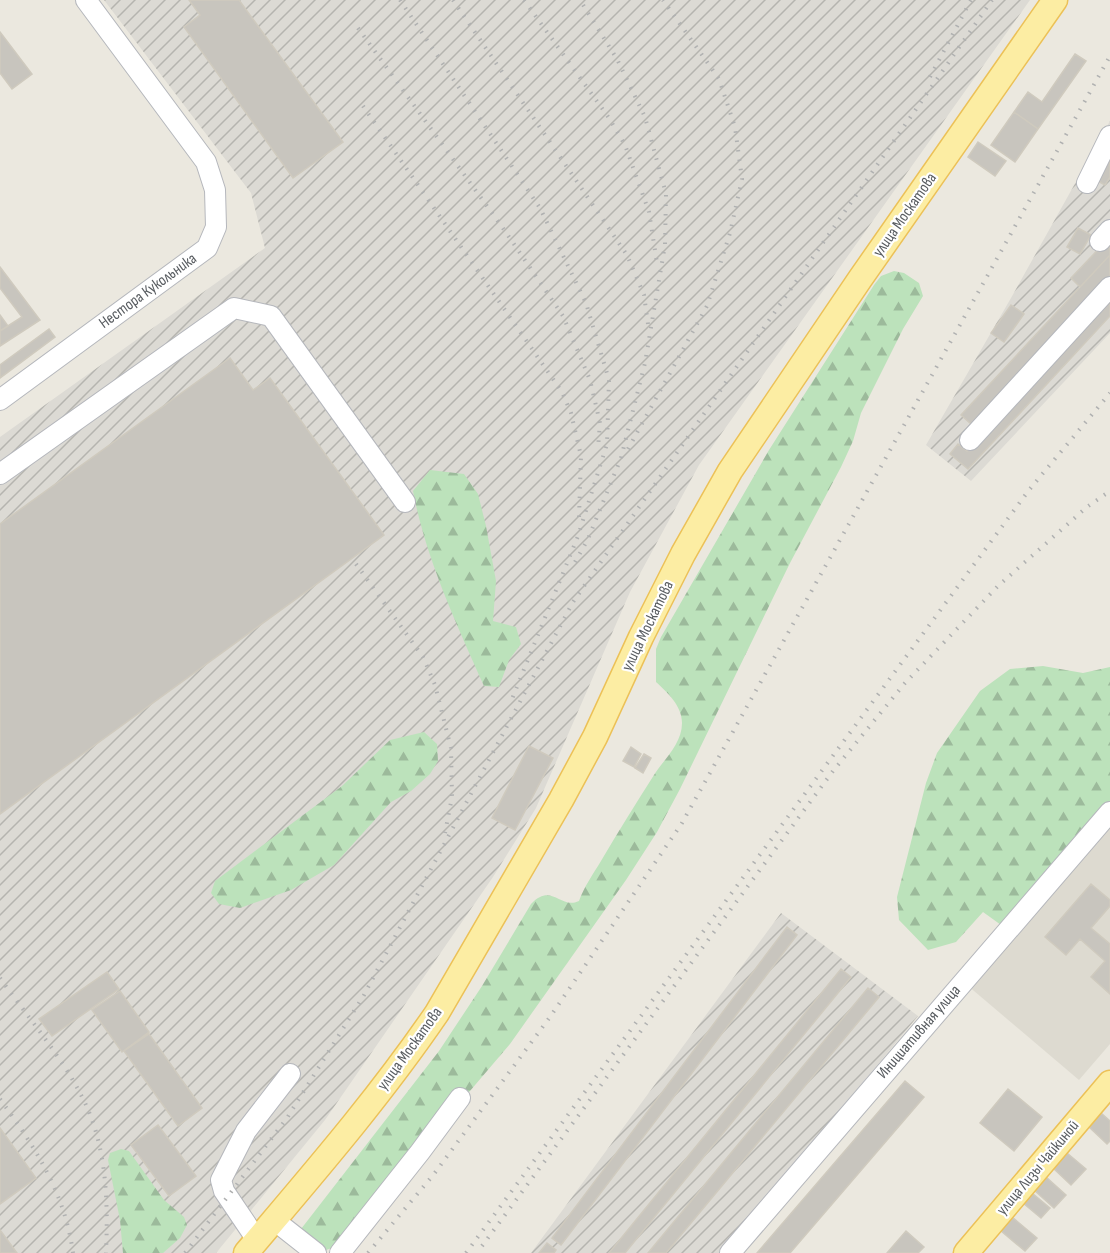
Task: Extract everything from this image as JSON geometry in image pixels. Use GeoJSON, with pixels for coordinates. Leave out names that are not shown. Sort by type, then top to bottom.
{"type":"FeatureCollection","features":[{"type":"Feature","properties":{"kind":"main road","name":"улица Москатова"},"geometry":{"type":"LineString","coordinates":[[252,1247],[340,1142],[437,1013],[561,800],[595,737],[678,564],[730,471],[860,279],[1055,0]]}},
{"type":"Feature","properties":{"kind":"main road","name":"улица Лизы Чайкиной"},"geometry":{"type":"LineString","coordinates":[[966,1253],[1110,1083]]}},
{"type":"Feature","properties":{"kind":"street","name":"Нестора Кукольника"},"geometry":{"type":"LineString","coordinates":[[0,400],[207,248],[216,227],[215,190],[206,162],[86,0]]}},
{"type":"Feature","properties":{"kind":"street"},"geometry":{"type":"LineString","coordinates":[[1087,183],[1110,136]]}},
{"type":"Feature","properties":{"kind":"street"},"geometry":{"type":"LineString","coordinates":[[970,440],[1110,286]]}},
{"type":"Feature","properties":{"kind":"street"},"geometry":{"type":"LineString","coordinates":[[0,474],[234,308],[271,316],[405,502]]}},
{"type":"Feature","properties":{"kind":"street","name":"Инициативная улица"},"geometry":{"type":"LineString","coordinates":[[730,1253],[1110,812]]}},
{"type":"Feature","properties":{"kind":"street"},"geometry":{"type":"LineString","coordinates":[[252,1247],[224,1191],[221,1180],[246,1131],[290,1074]]}},
{"type":"Feature","properties":{"kind":"street"},"geometry":{"type":"LineString","coordinates":[[340,1253],[460,1098]]}},
{"type":"Feature","properties":{"kind":"street"},"geometry":{"type":"LineString","coordinates":[[274,1220],[316,1253]]}},
{"type":"Feature","properties":{"kind":"shaded area"},"geometry":{"type":"Polygon","coordinates":[[[104,0],[1030,0],[699,465],[630,592],[536,808],[493,877],[325,1120],[216,1253],[0,1253],[0,437],[265,248],[251,193],[104,0]]]}},
{"type":"Feature","properties":{"kind":"shaded area"},"geometry":{"type":"Polygon","coordinates":[[[1110,121],[1110,333],[971,481],[926,445],[1110,121]]]}},
{"type":"Feature","properties":{"kind":"shaded area"},"geometry":{"type":"Polygon","coordinates":[[[1110,819],[1110,1044],[1079,1080],[967,985],[1110,819]]]}},
{"type":"Feature","properties":{"kind":"shaded area"},"geometry":{"type":"Polygon","coordinates":[[[781,913],[918,1016],[721,1253],[531,1253],[781,913]]]}},
{"type":"Feature","properties":{"kind":"green space"},"geometry":{"type":"Polygon","coordinates":[[[894,271],[904,273],[919,283],[923,296],[903,329],[861,413],[853,441],[841,467],[790,563],[657,832],[626,880],[510,1044],[338,1246],[326,1250],[301,1229],[439,1051],[482,986],[531,904],[545,896],[572,903],[579,901],[627,818],[676,744],[682,723],[680,711],[670,695],[656,682],[656,649],[661,637],[769,450],[874,285],[881,276],[894,271]]]}},
{"type":"Feature","properties":{"kind":"green space"},"geometry":{"type":"Polygon","coordinates":[[[430,470],[464,474],[478,494],[496,581],[493,621],[516,627],[521,644],[509,660],[499,687],[484,686],[443,590],[426,541],[413,491],[430,470]]]}},
{"type":"Feature","properties":{"kind":"green space"},"geometry":{"type":"Polygon","coordinates":[[[1043,666],[1083,673],[1110,667],[1110,814],[1008,930],[983,912],[956,942],[928,950],[899,920],[897,897],[926,783],[937,753],[980,691],[1010,669],[1043,666]]]}},
{"type":"Feature","properties":{"kind":"green space"},"geometry":{"type":"Polygon","coordinates":[[[424,732],[437,744],[438,761],[430,774],[411,791],[391,802],[334,865],[291,890],[240,908],[219,904],[211,893],[215,881],[342,786],[390,740],[424,732]]]}},
{"type":"Feature","properties":{"kind":"green space"},"geometry":{"type":"Polygon","coordinates":[[[121,1149],[129,1151],[164,1200],[184,1217],[187,1225],[180,1238],[163,1253],[123,1253],[120,1220],[108,1160],[110,1153],[121,1149]]]}},
{"type":"Feature","properties":{"kind":"building"},"geometry":{"type":"Polygon","coordinates":[[[189,0],[239,0],[343,142],[293,178],[184,27],[200,15],[189,0]]]}},
{"type":"Feature","properties":{"kind":"building"},"geometry":{"type":"Polygon","coordinates":[[[0,32],[32,74],[12,89],[0,73],[0,32]]]}},
{"type":"Feature","properties":{"kind":"building"},"geometry":{"type":"Polygon","coordinates":[[[1075,54],[1086,61],[1038,129],[1014,112],[1028,92],[1042,102],[1075,54]]]}},
{"type":"Feature","properties":{"kind":"building"},"geometry":{"type":"Polygon","coordinates":[[[1014,112],[1038,129],[1015,162],[991,145],[1014,112]]]}},
{"type":"Feature","properties":{"kind":"building"},"geometry":{"type":"Polygon","coordinates":[[[978,142],[1006,161],[995,176],[968,157],[978,142]]]}},
{"type":"Feature","properties":{"kind":"building"},"geometry":{"type":"Polygon","coordinates":[[[1110,152],[1110,177],[1105,185],[1094,179],[1110,152]]]}},
{"type":"Feature","properties":{"kind":"building"},"geometry":{"type":"Polygon","coordinates":[[[1078,228],[1091,235],[1080,254],[1067,247],[1078,228]]]}},
{"type":"Feature","properties":{"kind":"building"},"geometry":{"type":"Polygon","coordinates":[[[1110,237],[1110,255],[1080,287],[1071,278],[1110,237]]]}},
{"type":"Feature","properties":{"kind":"building"},"geometry":{"type":"Polygon","coordinates":[[[1110,255],[1110,276],[971,424],[961,415],[1110,255]]]}},
{"type":"Feature","properties":{"kind":"building"},"geometry":{"type":"Polygon","coordinates":[[[0,267],[40,320],[0,346],[0,331],[22,317],[0,288],[0,267]]]}},
{"type":"Feature","properties":{"kind":"building"},"geometry":{"type":"Polygon","coordinates":[[[1110,298],[1110,316],[968,469],[950,454],[958,444],[967,451],[1110,298]]]}},
{"type":"Feature","properties":{"kind":"building"},"geometry":{"type":"Polygon","coordinates":[[[1011,305],[1024,314],[1004,342],[991,333],[1011,305]]]}},
{"type":"Feature","properties":{"kind":"building"},"geometry":{"type":"Polygon","coordinates":[[[0,315],[8,326],[0,331],[0,315]]]}},
{"type":"Feature","properties":{"kind":"building"},"geometry":{"type":"Polygon","coordinates":[[[49,329],[55,337],[0,378],[0,365],[49,329]]]}},
{"type":"Feature","properties":{"kind":"building"},"geometry":{"type":"Polygon","coordinates":[[[230,358],[253,390],[270,378],[384,535],[0,814],[0,524],[230,358]]]}},
{"type":"Feature","properties":{"kind":"building"},"geometry":{"type":"Polygon","coordinates":[[[529,746],[553,758],[515,830],[492,818],[529,746]]]}},
{"type":"Feature","properties":{"kind":"building"},"geometry":{"type":"Polygon","coordinates":[[[631,747],[641,754],[634,767],[623,761],[631,747]]]}},
{"type":"Feature","properties":{"kind":"building"},"geometry":{"type":"Polygon","coordinates":[[[644,754],[651,758],[643,773],[635,768],[644,754]]]}},
{"type":"Feature","properties":{"kind":"building"},"geometry":{"type":"Polygon","coordinates":[[[1091,884],[1110,900],[1110,906],[1091,928],[1110,944],[1110,994],[1091,977],[1105,961],[1080,939],[1066,955],[1045,937],[1091,884]]]}},
{"type":"Feature","properties":{"kind":"building"},"geometry":{"type":"Polygon","coordinates":[[[787,927],[797,935],[561,1245],[552,1238],[787,927]]]}},
{"type":"Feature","properties":{"kind":"building"},"geometry":{"type":"Polygon","coordinates":[[[841,969],[851,977],[625,1253],[609,1253],[841,969]]]}},
{"type":"Feature","properties":{"kind":"building"},"geometry":{"type":"Polygon","coordinates":[[[107,972],[119,989],[52,1036],[39,1019],[107,972]]]}},
{"type":"Feature","properties":{"kind":"building"},"geometry":{"type":"Polygon","coordinates":[[[868,988],[879,997],[666,1253],[648,1253],[868,988]]]}},
{"type":"Feature","properties":{"kind":"building"},"geometry":{"type":"Polygon","coordinates":[[[120,991],[149,1032],[122,1052],[92,1010],[120,991]]]}},
{"type":"Feature","properties":{"kind":"building"},"geometry":{"type":"Polygon","coordinates":[[[149,1034],[202,1108],[178,1126],[124,1051],[149,1034]]]}},
{"type":"Feature","properties":{"kind":"building"},"geometry":{"type":"Polygon","coordinates":[[[905,1081],[924,1097],[790,1253],[757,1253],[905,1081]]]}},
{"type":"Feature","properties":{"kind":"building"},"geometry":{"type":"Polygon","coordinates":[[[1008,1089],[1042,1117],[1014,1151],[980,1123],[1008,1089]]]}},
{"type":"Feature","properties":{"kind":"building"},"geometry":{"type":"Polygon","coordinates":[[[1101,1113],[1110,1121],[1110,1141],[1107,1144],[1089,1127],[1101,1113]]]}},
{"type":"Feature","properties":{"kind":"building"},"geometry":{"type":"Polygon","coordinates":[[[158,1125],[196,1176],[169,1196],[131,1145],[158,1125]]]}},
{"type":"Feature","properties":{"kind":"building"},"geometry":{"type":"Polygon","coordinates":[[[0,1128],[36,1178],[0,1204],[0,1128]]]}},
{"type":"Feature","properties":{"kind":"building"},"geometry":{"type":"Polygon","coordinates":[[[1067,1153],[1086,1169],[1071,1185],[1053,1168],[1067,1153]]]}},
{"type":"Feature","properties":{"kind":"building"},"geometry":{"type":"Polygon","coordinates":[[[1046,1177],[1066,1195],[1054,1208],[1034,1190],[1046,1177]]]}},
{"type":"Feature","properties":{"kind":"building"},"geometry":{"type":"Polygon","coordinates":[[[1032,1193],[1050,1208],[1041,1218],[1023,1203],[1032,1193]]]}},
{"type":"Feature","properties":{"kind":"building"},"geometry":{"type":"Polygon","coordinates":[[[1012,1217],[1037,1238],[1025,1251],[1001,1231],[1012,1217]]]}},
{"type":"Feature","properties":{"kind":"building"},"geometry":{"type":"Polygon","coordinates":[[[0,1230],[17,1253],[0,1253],[0,1230]]]}},
{"type":"Feature","properties":{"kind":"building"},"geometry":{"type":"Polygon","coordinates":[[[906,1231],[924,1247],[918,1253],[887,1253],[906,1231]]]}},
{"type":"Feature","properties":{"kind":"building"},"geometry":{"type":"Polygon","coordinates":[[[547,1243],[556,1250],[554,1253],[539,1253],[547,1243]]]}},
{"type":"Feature","properties":{"kind":"railway"},"geometry":{"type":"LineString","coordinates":[[400,0],[540,208],[586,303],[609,380],[607,444],[578,536],[510,704]]}},
{"type":"Feature","properties":{"kind":"railway"},"geometry":{"type":"LineString","coordinates":[[453,0],[627,255],[644,295],[648,324]]}},
{"type":"Feature","properties":{"kind":"railway"},"geometry":{"type":"LineString","coordinates":[[524,0],[609,118],[625,145],[649,212],[657,263]]}},
{"type":"Feature","properties":{"kind":"railway"},"geometry":{"type":"LineString","coordinates":[[575,562],[588,539],[621,458],[645,363],[665,245],[666,194],[645,117],[617,59],[580,0]]}},
{"type":"Feature","properties":{"kind":"railway"},"geometry":{"type":"LineString","coordinates":[[628,449],[707,306],[730,233],[742,179],[735,127],[719,79],[663,0]]}},
{"type":"Feature","properties":{"kind":"railway"},"geometry":{"type":"LineString","coordinates":[[930,77],[971,0]]}},
{"type":"Feature","properties":{"kind":"railway"},"geometry":{"type":"LineString","coordinates":[[185,1253],[287,1118],[364,995],[573,602],[992,0]]}},
{"type":"Feature","properties":{"kind":"railway"},"geometry":{"type":"LineString","coordinates":[[358,28],[505,231],[563,316],[590,380],[600,423],[598,448]]}},
{"type":"Feature","properties":{"kind":"railway"},"geometry":{"type":"LineString","coordinates":[[368,1253],[434,1174],[550,1017],[682,823],[1110,56]]}},
{"type":"Feature","properties":{"kind":"railway"},"geometry":{"type":"LineString","coordinates":[[363,106],[562,392],[571,413],[581,456],[579,518]]}},
{"type":"Feature","properties":{"kind":"railway"},"geometry":{"type":"LineString","coordinates":[[466,1253],[1029,490],[1110,393]]}},
{"type":"Feature","properties":{"kind":"railway"},"geometry":{"type":"LineString","coordinates":[[482,1246],[833,771],[905,683],[998,586],[1087,507],[1110,491]]}},
{"type":"Feature","properties":{"kind":"railway"},"geometry":{"type":"LineString","coordinates":[[356,564],[423,657],[435,685],[451,748],[452,797],[445,833]]}},
{"type":"Feature","properties":{"kind":"railway"},"geometry":{"type":"LineString","coordinates":[[0,978],[60,1060],[89,1112],[103,1164],[107,1217],[106,1253]]}},
{"type":"Feature","properties":{"kind":"railway"},"geometry":{"type":"LineString","coordinates":[[0,1099],[47,1171],[63,1210],[73,1253]]}}]}
